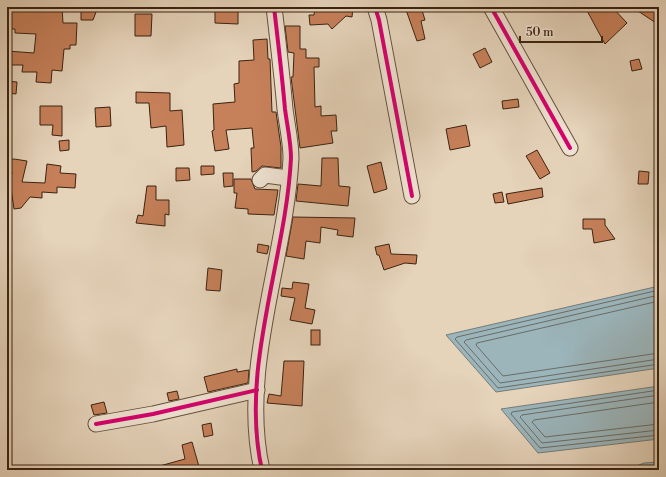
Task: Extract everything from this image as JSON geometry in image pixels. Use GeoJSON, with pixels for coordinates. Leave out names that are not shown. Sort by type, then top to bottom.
{"type":"FeatureCollection","features":[{"type":"Feature","properties":{"kind":"street"},"geometry":{"type":"LineString","coordinates":[[262,470],[256,390],[265,319],[282,236],[291,156],[274,7]]}},
{"type":"Feature","properties":{"kind":"street"},"geometry":{"type":"LineString","coordinates":[[375,7],[412,196]]}},
{"type":"Feature","properties":{"kind":"street"},"geometry":{"type":"LineString","coordinates":[[491,7],[570,148]]}},
{"type":"Feature","properties":{"kind":"street"},"geometry":{"type":"LineString","coordinates":[[260,180],[266,175],[288,178]]}},
{"type":"Feature","properties":{"kind":"street"},"geometry":{"type":"LineString","coordinates":[[96,424],[153,414],[256,390]]}},
{"type":"Feature","properties":{"kind":"water"},"geometry":{"type":"Polygon","coordinates":[[[659,286],[659,368],[496,392],[446,335],[659,286]]]}},
{"type":"Feature","properties":{"kind":"water"},"geometry":{"type":"Polygon","coordinates":[[[659,386],[659,439],[538,453],[501,409],[659,386]]]}},
{"type":"Feature","properties":{"kind":"water"},"geometry":{"type":"Polygon","coordinates":[[[659,462],[659,470],[626,470],[644,463],[659,462]]]}},
{"type":"Feature","properties":{"kind":"building"},"geometry":{"type":"Polygon","coordinates":[[[7,7],[62,7],[63,23],[77,23],[76,45],[70,45],[70,49],[64,49],[62,71],[52,70],[51,83],[36,82],[37,72],[22,72],[23,65],[7,65],[7,51],[34,53],[36,34],[15,33],[15,29],[7,29],[7,7]]]}},
{"type":"Feature","properties":{"kind":"building"},"geometry":{"type":"Polygon","coordinates":[[[81,7],[92,7],[96,12],[93,20],[81,20],[81,7]]]}},
{"type":"Feature","properties":{"kind":"building"},"geometry":{"type":"Polygon","coordinates":[[[315,7],[353,7],[352,17],[346,16],[332,29],[328,24],[310,25],[309,15],[314,15],[315,7]]]}},
{"type":"Feature","properties":{"kind":"building"},"geometry":{"type":"Polygon","coordinates":[[[405,7],[421,7],[425,20],[421,21],[425,39],[417,41],[405,7]]]}},
{"type":"Feature","properties":{"kind":"building"},"geometry":{"type":"Polygon","coordinates":[[[585,7],[612,7],[627,23],[605,44],[585,7]]]}},
{"type":"Feature","properties":{"kind":"building"},"geometry":{"type":"Polygon","coordinates":[[[632,7],[659,7],[659,25],[632,7]]]}},
{"type":"Feature","properties":{"kind":"building"},"geometry":{"type":"Polygon","coordinates":[[[215,9],[238,9],[238,24],[215,23],[215,9]]]}},
{"type":"Feature","properties":{"kind":"building"},"geometry":{"type":"Polygon","coordinates":[[[135,14],[152,14],[151,36],[135,36],[135,14]]]}},
{"type":"Feature","properties":{"kind":"building"},"geometry":{"type":"Polygon","coordinates":[[[285,26],[300,26],[300,49],[306,49],[306,58],[319,58],[319,67],[314,67],[315,107],[321,106],[321,116],[336,115],[337,131],[331,131],[333,143],[300,148],[291,77],[293,77],[294,53],[288,52],[285,26]]]}},
{"type":"Feature","properties":{"kind":"building"},"geometry":{"type":"Polygon","coordinates":[[[267,39],[268,59],[270,59],[272,112],[276,112],[281,147],[281,168],[262,166],[256,171],[252,172],[251,148],[254,148],[252,128],[226,130],[229,149],[215,151],[212,131],[214,130],[213,104],[235,102],[234,84],[239,83],[239,61],[254,60],[253,40],[267,39]]]}},
{"type":"Feature","properties":{"kind":"building"},"geometry":{"type":"Polygon","coordinates":[[[485,48],[492,62],[480,68],[473,54],[485,48]]]}},
{"type":"Feature","properties":{"kind":"building"},"geometry":{"type":"Polygon","coordinates":[[[639,59],[642,69],[632,71],[630,61],[639,59]]]}},
{"type":"Feature","properties":{"kind":"building"},"geometry":{"type":"Polygon","coordinates":[[[7,81],[17,82],[16,94],[7,93],[7,81]]]}},
{"type":"Feature","properties":{"kind":"building"},"geometry":{"type":"Polygon","coordinates":[[[136,92],[170,93],[170,111],[182,110],[184,145],[167,147],[166,126],[151,128],[149,103],[136,103],[136,92]]]}},
{"type":"Feature","properties":{"kind":"building"},"geometry":{"type":"Polygon","coordinates":[[[518,99],[519,107],[503,109],[502,101],[518,99]]]}},
{"type":"Feature","properties":{"kind":"building"},"geometry":{"type":"Polygon","coordinates":[[[40,106],[62,106],[62,136],[52,135],[53,125],[40,125],[40,106]]]}},
{"type":"Feature","properties":{"kind":"building"},"geometry":{"type":"Polygon","coordinates":[[[110,107],[111,126],[96,127],[95,108],[110,107]]]}},
{"type":"Feature","properties":{"kind":"building"},"geometry":{"type":"Polygon","coordinates":[[[466,125],[470,146],[450,150],[446,129],[466,125]]]}},
{"type":"Feature","properties":{"kind":"building"},"geometry":{"type":"Polygon","coordinates":[[[69,140],[69,150],[60,151],[59,141],[69,140]]]}},
{"type":"Feature","properties":{"kind":"building"},"geometry":{"type":"Polygon","coordinates":[[[537,150],[550,173],[540,179],[526,156],[537,150]]]}},
{"type":"Feature","properties":{"kind":"building"},"geometry":{"type":"Polygon","coordinates":[[[322,158],[338,158],[339,186],[350,187],[348,206],[296,201],[298,184],[321,186],[322,158]]]}},
{"type":"Feature","properties":{"kind":"building"},"geometry":{"type":"Polygon","coordinates":[[[14,159],[27,161],[22,182],[45,183],[47,164],[61,166],[60,173],[76,174],[75,188],[57,187],[57,193],[42,192],[42,198],[30,197],[21,208],[14,209],[10,182],[12,172],[7,172],[7,160],[14,159]]]}},
{"type":"Feature","properties":{"kind":"building"},"geometry":{"type":"Polygon","coordinates":[[[381,162],[387,189],[374,193],[367,166],[381,162]]]}},
{"type":"Feature","properties":{"kind":"building"},"geometry":{"type":"Polygon","coordinates":[[[201,166],[214,166],[214,174],[201,175],[201,166]]]}},
{"type":"Feature","properties":{"kind":"building"},"geometry":{"type":"Polygon","coordinates":[[[176,168],[189,168],[190,180],[176,181],[176,168]]]}},
{"type":"Feature","properties":{"kind":"building"},"geometry":{"type":"Polygon","coordinates":[[[639,171],[649,172],[648,184],[638,184],[639,171]]]}},
{"type":"Feature","properties":{"kind":"building"},"geometry":{"type":"Polygon","coordinates":[[[223,173],[233,173],[233,186],[224,187],[223,173]]]}},
{"type":"Feature","properties":{"kind":"building"},"geometry":{"type":"Polygon","coordinates":[[[234,179],[251,179],[255,189],[278,190],[274,215],[248,214],[248,209],[235,208],[237,193],[234,193],[234,179]]]}},
{"type":"Feature","properties":{"kind":"building"},"geometry":{"type":"Polygon","coordinates":[[[147,186],[156,186],[156,200],[169,200],[169,215],[165,214],[165,226],[136,223],[138,215],[143,216],[147,186]]]}},
{"type":"Feature","properties":{"kind":"building"},"geometry":{"type":"Polygon","coordinates":[[[542,188],[543,197],[508,204],[506,194],[542,188]]]}},
{"type":"Feature","properties":{"kind":"building"},"geometry":{"type":"Polygon","coordinates":[[[502,192],[504,202],[495,203],[493,194],[502,192]]]}},
{"type":"Feature","properties":{"kind":"building"},"geometry":{"type":"Polygon","coordinates":[[[293,217],[355,218],[353,237],[337,235],[338,230],[321,227],[320,243],[306,241],[304,259],[286,256],[293,217]]]}},
{"type":"Feature","properties":{"kind":"building"},"geometry":{"type":"Polygon","coordinates":[[[583,219],[605,219],[605,225],[615,239],[594,243],[592,229],[583,229],[583,219]]]}},
{"type":"Feature","properties":{"kind":"building"},"geometry":{"type":"Polygon","coordinates":[[[258,244],[269,246],[267,254],[257,252],[258,244]]]}},
{"type":"Feature","properties":{"kind":"building"},"geometry":{"type":"Polygon","coordinates":[[[389,244],[391,254],[417,255],[416,264],[405,263],[384,270],[375,247],[389,244]]]}},
{"type":"Feature","properties":{"kind":"building"},"geometry":{"type":"Polygon","coordinates":[[[208,268],[222,270],[220,291],[206,290],[208,268]]]}},
{"type":"Feature","properties":{"kind":"building"},"geometry":{"type":"Polygon","coordinates":[[[293,282],[309,284],[305,308],[315,310],[312,324],[290,320],[295,298],[281,296],[282,288],[292,289],[293,282]]]}},
{"type":"Feature","properties":{"kind":"building"},"geometry":{"type":"Polygon","coordinates":[[[311,330],[320,330],[320,345],[311,345],[311,330]]]}},
{"type":"Feature","properties":{"kind":"building"},"geometry":{"type":"Polygon","coordinates":[[[284,361],[304,361],[302,406],[267,403],[269,394],[281,396],[284,361]]]}},
{"type":"Feature","properties":{"kind":"building"},"geometry":{"type":"Polygon","coordinates":[[[237,369],[237,372],[249,370],[248,383],[208,392],[204,377],[237,369]]]}},
{"type":"Feature","properties":{"kind":"building"},"geometry":{"type":"Polygon","coordinates":[[[177,391],[179,399],[169,401],[167,393],[177,391]]]}},
{"type":"Feature","properties":{"kind":"building"},"geometry":{"type":"Polygon","coordinates":[[[104,402],[107,413],[94,415],[91,405],[104,402]]]}},
{"type":"Feature","properties":{"kind":"building"},"geometry":{"type":"Polygon","coordinates":[[[211,423],[213,435],[204,437],[202,425],[211,423]]]}},
{"type":"Feature","properties":{"kind":"building"},"geometry":{"type":"Polygon","coordinates":[[[192,442],[200,470],[156,470],[156,467],[185,459],[182,445],[192,442]]]}},
{"type":"Feature","properties":{"kind":"cycle path"},"geometry":{"type":"LineString","coordinates":[[262,470],[256,431],[256,393],[260,353],[281,235],[291,158],[274,7]]}},
{"type":"Feature","properties":{"kind":"cycle path"},"geometry":{"type":"LineString","coordinates":[[375,7],[379,20],[412,196]]}},
{"type":"Feature","properties":{"kind":"cycle path"},"geometry":{"type":"LineString","coordinates":[[491,7],[570,148]]}},
{"type":"Feature","properties":{"kind":"cycle path"},"geometry":{"type":"LineString","coordinates":[[96,424],[153,414],[257,390]]}}]}
